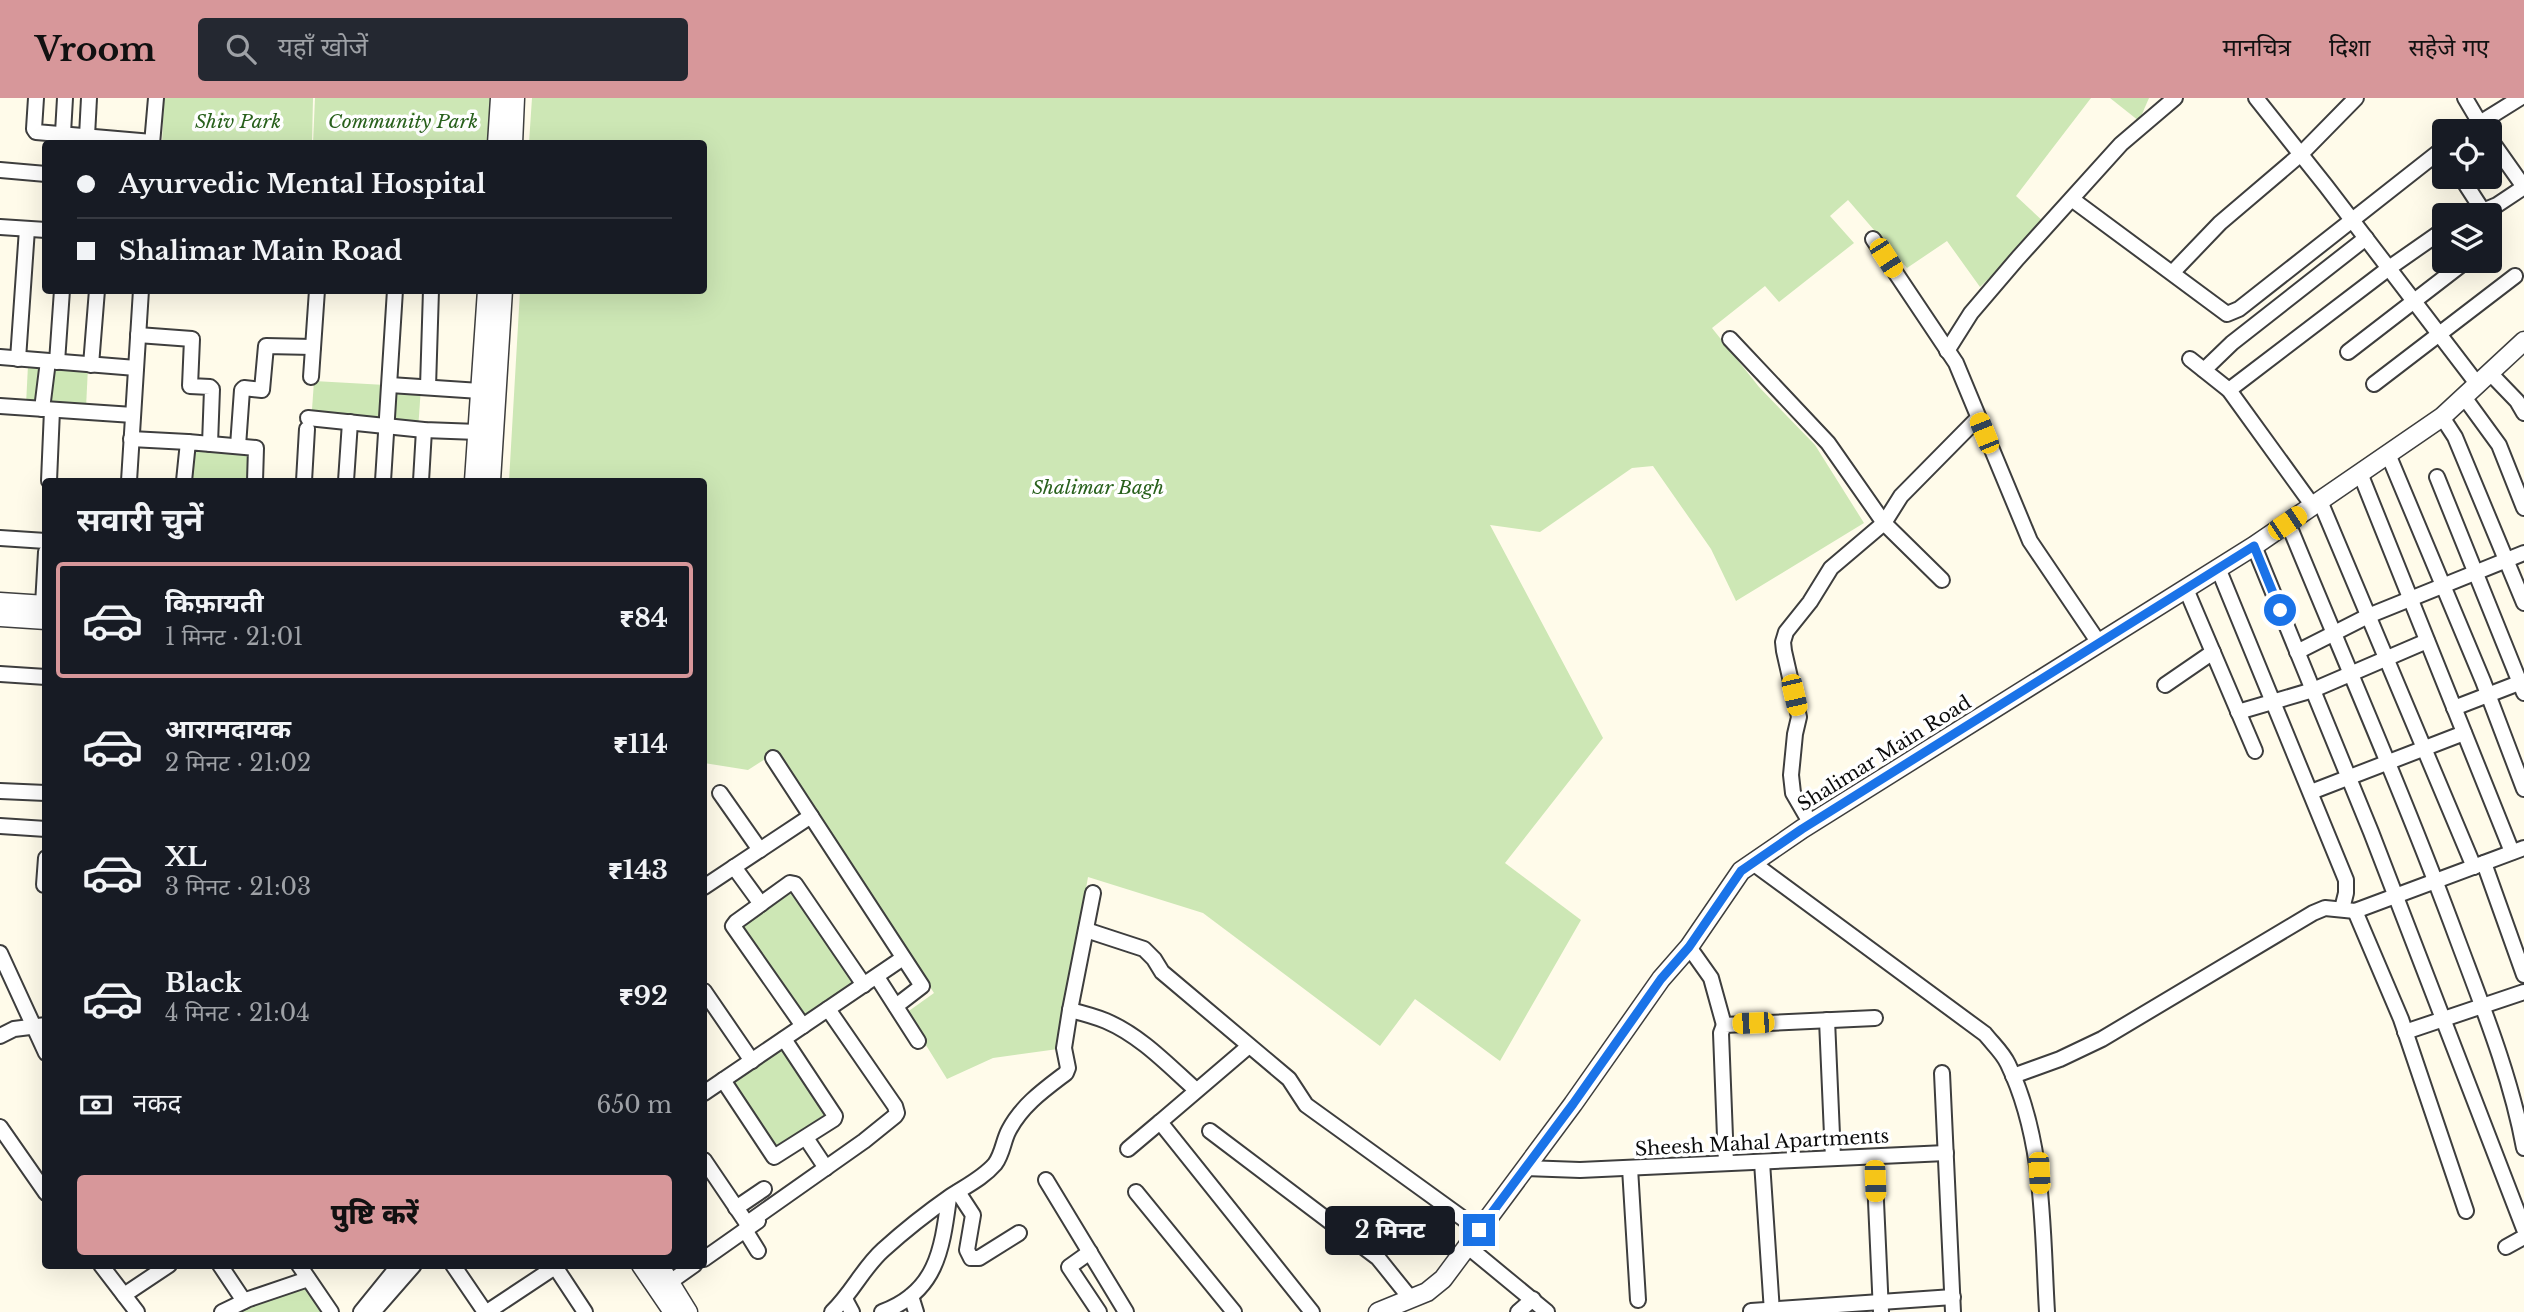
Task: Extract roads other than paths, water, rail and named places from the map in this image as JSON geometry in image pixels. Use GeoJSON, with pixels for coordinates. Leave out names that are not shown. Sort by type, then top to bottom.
{"type":"FeatureCollection","features":[{"type":"Feature","properties":{"kind":"street"},"geometry":{"type":"LineString","coordinates":[[36,98],[35,131],[68,137],[124,140]]}},
{"type":"Feature","properties":{"kind":"street"},"geometry":{"type":"LineString","coordinates":[[65,98],[68,137]]}},
{"type":"Feature","properties":{"kind":"street"},"geometry":{"type":"LineString","coordinates":[[86,136],[89,98]]}},
{"type":"Feature","properties":{"kind":"street"},"geometry":{"type":"LineString","coordinates":[[152,140],[156,98]]}},
{"type":"Feature","properties":{"kind":"street"},"geometry":{"type":"LineString","coordinates":[[497,140],[500,98]]}},
{"type":"Feature","properties":{"kind":"street"},"geometry":{"type":"LineString","coordinates":[[513,140],[515,98]]}},
{"type":"Feature","properties":{"kind":"street"},"geometry":{"type":"LineString","coordinates":[[1947,351],[1979,303],[2121,144],[2175,98]]}},
{"type":"Feature","properties":{"kind":"street"},"geometry":{"type":"LineString","coordinates":[[2256,98],[2477,385],[2524,508]]}},
{"type":"Feature","properties":{"kind":"street"},"geometry":{"type":"LineString","coordinates":[[2173,272],[2220,223],[2301,154],[2356,98]]}},
{"type":"Feature","properties":{"kind":"street"},"geometry":{"type":"LineString","coordinates":[[2465,98],[2473,119]]}},
{"type":"Feature","properties":{"kind":"street"},"geometry":{"type":"LineString","coordinates":[[2490,119],[2520,98]]}},
{"type":"Feature","properties":{"kind":"street"},"geometry":{"type":"LineString","coordinates":[[2073,200],[2227,314],[2233,313],[2432,157]]}},
{"type":"Feature","properties":{"kind":"street"},"geometry":{"type":"LineString","coordinates":[[2500,203],[2524,187],[2502,158]]}},
{"type":"Feature","properties":{"kind":"street"},"geometry":{"type":"LineString","coordinates":[[0,170],[42,174]]}},
{"type":"Feature","properties":{"kind":"street"},"geometry":{"type":"LineString","coordinates":[[0,227],[42,230]]}},
{"type":"Feature","properties":{"kind":"street"},"geometry":{"type":"LineString","coordinates":[[18,359],[27,229]]}},
{"type":"Feature","properties":{"kind":"street"},"geometry":{"type":"LineString","coordinates":[[2204,370],[2232,343],[2366,238]]}},
{"type":"Feature","properties":{"kind":"street"},"geometry":{"type":"LineString","coordinates":[[2229,390],[2432,238]]}},
{"type":"Feature","properties":{"kind":"street"},"geometry":{"type":"LineString","coordinates":[[1873,239],[1956,363],[2030,541],[2099,643]]}},
{"type":"Feature","properties":{"kind":"street"},"geometry":{"type":"LineString","coordinates":[[2348,352],[2450,273]]}},
{"type":"Feature","properties":{"kind":"street"},"geometry":{"type":"LineString","coordinates":[[2374,384],[2515,275]]}},
{"type":"Feature","properties":{"kind":"street"},"geometry":{"type":"LineString","coordinates":[[49,478],[47,409],[60,294]]}},
{"type":"Feature","properties":{"kind":"street"},"geometry":{"type":"LineString","coordinates":[[91,365],[97,294]]}},
{"type":"Feature","properties":{"kind":"street"},"geometry":{"type":"LineString","coordinates":[[129,478],[141,294]]}},
{"type":"Feature","properties":{"kind":"street"},"geometry":{"type":"LineString","coordinates":[[311,377],[317,294]]}},
{"type":"Feature","properties":{"kind":"street"},"geometry":{"type":"LineString","coordinates":[[383,478],[395,294]]}},
{"type":"Feature","properties":{"kind":"street"},"geometry":{"type":"LineString","coordinates":[[428,387],[431,294]]}},
{"type":"Feature","properties":{"kind":"street"},"geometry":{"type":"LineString","coordinates":[[487,294],[480,391],[491,478]]}},
{"type":"Feature","properties":{"kind":"street"},"geometry":{"type":"LineString","coordinates":[[475,478],[502,294]]}},
{"type":"Feature","properties":{"kind":"street"},"geometry":{"type":"LineString","coordinates":[[138,335],[192,339],[190,386],[212,389],[210,444]]}},
{"type":"Feature","properties":{"kind":"street"},"geometry":{"type":"LineString","coordinates":[[1730,339],[1828,443],[1884,523],[1942,580]]}},
{"type":"Feature","properties":{"kind":"street","name":"Shalimar Main Road"},"geometry":{"type":"LineString","coordinates":[[1378,1312],[1427,1292],[1443,1279],[1661,979],[1689,947],[1741,871],[1811,824],[2254,546],[2442,417],[2524,341]]}},
{"type":"Feature","properties":{"kind":"street"},"geometry":{"type":"LineString","coordinates":[[239,446],[242,390],[262,390],[266,346],[313,347]]}},
{"type":"Feature","properties":{"kind":"street"},"geometry":{"type":"LineString","coordinates":[[0,357],[136,368]]}},
{"type":"Feature","properties":{"kind":"street"},"geometry":{"type":"LineString","coordinates":[[2190,359],[2229,390],[2316,503],[2368,616],[2424,749],[2479,865],[2524,975]]}},
{"type":"Feature","properties":{"kind":"street"},"geometry":{"type":"LineString","coordinates":[[390,385],[480,391]]}},
{"type":"Feature","properties":{"kind":"street"},"geometry":{"type":"LineString","coordinates":[[2477,385],[2517,401],[2524,413]]}},
{"type":"Feature","properties":{"kind":"street"},"geometry":{"type":"LineString","coordinates":[[0,406],[133,415]]}},
{"type":"Feature","properties":{"kind":"street"},"geometry":{"type":"LineString","coordinates":[[2442,417],[2455,437],[2524,603]]}},
{"type":"Feature","properties":{"kind":"street"},"geometry":{"type":"LineString","coordinates":[[1811,824],[1793,793],[1791,775],[1799,717],[1783,642],[1786,632],[1810,602],[1831,568],[1884,523],[1901,496],[1978,418]]}},
{"type":"Feature","properties":{"kind":"street"},"geometry":{"type":"LineString","coordinates":[[304,478],[307,423],[350,422],[424,430],[484,423]]}},
{"type":"Feature","properties":{"kind":"street"},"geometry":{"type":"LineString","coordinates":[[346,478],[350,422]]}},
{"type":"Feature","properties":{"kind":"street"},"geometry":{"type":"LineString","coordinates":[[421,478],[424,430]]}},
{"type":"Feature","properties":{"kind":"street"},"geometry":{"type":"LineString","coordinates":[[131,439],[257,449],[255,478]]}},
{"type":"Feature","properties":{"kind":"street"},"geometry":{"type":"LineString","coordinates":[[184,478],[188,442]]}},
{"type":"Feature","properties":{"kind":"street"},"geometry":{"type":"LineString","coordinates":[[2388,454],[2524,789]]}},
{"type":"Feature","properties":{"kind":"street"},"geometry":{"type":"LineString","coordinates":[[2013,1076],[2060,1059],[2102,1039],[2313,912],[2325,908],[2349,910],[2520,852],[2464,733],[2360,473]]}},
{"type":"Feature","properties":{"kind":"street"},"geometry":{"type":"LineString","coordinates":[[2437,477],[2523,686],[2454,708]]}},
{"type":"Feature","properties":{"kind":"street"},"geometry":{"type":"LineString","coordinates":[[2287,523],[2436,881],[2518,1115],[2524,1148]]}},
{"type":"Feature","properties":{"kind":"street"},"geometry":{"type":"LineString","coordinates":[[0,538],[42,541]]}},
{"type":"Feature","properties":{"kind":"street"},"geometry":{"type":"LineString","coordinates":[[2254,546],[2396,896],[2524,1229]]}},
{"type":"Feature","properties":{"kind":"street"},"geometry":{"type":"LineString","coordinates":[[2297,652],[2368,616],[2524,553]]}},
{"type":"Feature","properties":{"kind":"street"},"geometry":{"type":"LineString","coordinates":[[2217,568],[2346,880],[2349,910],[2405,1032],[2466,1211]]}},
{"type":"Feature","properties":{"kind":"street"},"geometry":{"type":"LineString","coordinates":[[2186,589],[2255,751]]}},
{"type":"Feature","properties":{"kind":"street"},"geometry":{"type":"LineString","coordinates":[[0,602],[42,609]]}},
{"type":"Feature","properties":{"kind":"street"},"geometry":{"type":"LineString","coordinates":[[0,617],[42,610]]}},
{"type":"Feature","properties":{"kind":"street"},"geometry":{"type":"LineString","coordinates":[[2238,712],[2313,690],[2427,641]]}},
{"type":"Feature","properties":{"kind":"street"},"geometry":{"type":"LineString","coordinates":[[2165,685],[2213,652]]}},
{"type":"Feature","properties":{"kind":"street"},"geometry":{"type":"LineString","coordinates":[[0,674],[42,677]]}},
{"type":"Feature","properties":{"kind":"street"},"geometry":{"type":"LineString","coordinates":[[2311,792],[2464,733]]}},
{"type":"Feature","properties":{"kind":"street"},"geometry":{"type":"LineString","coordinates":[[773,758],[922,987],[896,1006]]}},
{"type":"Feature","properties":{"kind":"street"},"geometry":{"type":"LineString","coordinates":[[0,791],[42,793]]}},
{"type":"Feature","properties":{"kind":"street"},"geometry":{"type":"LineString","coordinates":[[720,793],[760,850]]}},
{"type":"Feature","properties":{"kind":"street"},"geometry":{"type":"LineString","coordinates":[[707,885],[811,816]]}},
{"type":"Feature","properties":{"kind":"street"},"geometry":{"type":"LineString","coordinates":[[0,826],[42,829]]}},
{"type":"Feature","properties":{"kind":"street"},"geometry":{"type":"LineString","coordinates":[[1753,863],[1985,1034],[2007,1061],[2027,1111],[2039,1173],[2047,1312]]}},
{"type":"Feature","properties":{"kind":"street"},"geometry":{"type":"LineString","coordinates":[[734,867],[761,904]]}},
{"type":"Feature","properties":{"kind":"street"},"geometry":{"type":"LineString","coordinates":[[803,1026],[733,926],[790,883],[794,883],[870,981],[896,1006],[918,1041]]}},
{"type":"Feature","properties":{"kind":"street"},"geometry":{"type":"LineString","coordinates":[[832,1312],[848,1306],[866,1268],[882,1251],[995,1163],[1003,1152],[1008,1132],[1019,1114],[1038,1094],[1066,1073],[1068,1061],[1064,1048],[1093,893]]}},
{"type":"Feature","properties":{"kind":"street"},"geometry":{"type":"LineString","coordinates":[[1086,930],[1144,949],[1162,972],[1289,1079],[1306,1105],[1479,1230]]}},
{"type":"Feature","properties":{"kind":"street"},"geometry":{"type":"LineString","coordinates":[[1689,947],[1711,978],[1724,1025],[1721,1032],[1726,1163]]}},
{"type":"Feature","properties":{"kind":"street"},"geometry":{"type":"LineString","coordinates":[[0,953],[39,1026],[13,1029],[0,1036]]}},
{"type":"Feature","properties":{"kind":"street"},"geometry":{"type":"LineString","coordinates":[[707,1090],[903,958]]}},
{"type":"Feature","properties":{"kind":"street"},"geometry":{"type":"LineString","coordinates":[[2405,1032],[2524,992]]}},
{"type":"Feature","properties":{"kind":"street"},"geometry":{"type":"LineString","coordinates":[[707,995],[752,1061]]}},
{"type":"Feature","properties":{"kind":"street"},"geometry":{"type":"LineString","coordinates":[[707,1164],[746,1222],[749,1222],[863,1142],[897,1113],[895,1106],[828,1009]]}},
{"type":"Feature","properties":{"kind":"street"},"geometry":{"type":"LineString","coordinates":[[1070,1010],[1105,1021],[1125,1031],[1147,1046],[1196,1090]]}},
{"type":"Feature","properties":{"kind":"street"},"geometry":{"type":"LineString","coordinates":[[1724,1025],[1875,1018]]}},
{"type":"Feature","properties":{"kind":"street"},"geometry":{"type":"LineString","coordinates":[[1827,1020],[1833,1158]]}},
{"type":"Feature","properties":{"kind":"street"},"geometry":{"type":"LineString","coordinates":[[723,1080],[773,1156],[777,1157],[806,1138],[835,1117],[784,1039]]}},
{"type":"Feature","properties":{"kind":"street"},"geometry":{"type":"LineString","coordinates":[[1128,1149],[1250,1045]]}},
{"type":"Feature","properties":{"kind":"street"},"geometry":{"type":"LineString","coordinates":[[1942,1073],[1954,1312]]}},
{"type":"Feature","properties":{"kind":"street"},"geometry":{"type":"LineString","coordinates":[[1160,1122],[1312,1312]]}},
{"type":"Feature","properties":{"kind":"street"},"geometry":{"type":"LineString","coordinates":[[0,1127],[42,1187]]}},
{"type":"Feature","properties":{"kind":"street"},"geometry":{"type":"LineString","coordinates":[[707,1257],[895,1128]]}},
{"type":"Feature","properties":{"kind":"street"},"geometry":{"type":"LineString","coordinates":[[1210,1130],[1368,1250],[1387,1267],[1411,1299]]}},
{"type":"Feature","properties":{"kind":"street"},"geometry":{"type":"LineString","coordinates":[[806,1138],[826,1168]]}},
{"type":"Feature","properties":{"kind":"street","name":"Sheesh Mahal Apartments"},"geometry":{"type":"LineString","coordinates":[[1525,1168],[1580,1170],[1945,1153]]}},
{"type":"Feature","properties":{"kind":"street"},"geometry":{"type":"LineString","coordinates":[[1874,1157],[1881,1307]]}},
{"type":"Feature","properties":{"kind":"street"},"geometry":{"type":"LineString","coordinates":[[1762,1161],[1772,1311]]}},
{"type":"Feature","properties":{"kind":"street"},"geometry":{"type":"LineString","coordinates":[[1630,1168],[1638,1300]]}},
{"type":"Feature","properties":{"kind":"street"},"geometry":{"type":"LineString","coordinates":[[1046,1180],[1126,1312]]}},
{"type":"Feature","properties":{"kind":"street"},"geometry":{"type":"LineString","coordinates":[[736,1208],[764,1189]]}},
{"type":"Feature","properties":{"kind":"street"},"geometry":{"type":"LineString","coordinates":[[1136,1192],[1234,1312]]}},
{"type":"Feature","properties":{"kind":"street"},"geometry":{"type":"LineString","coordinates":[[954,1195],[973,1215],[967,1250],[971,1258],[979,1258],[1019,1233]]}},
{"type":"Feature","properties":{"kind":"street"},"geometry":{"type":"LineString","coordinates":[[882,1312],[911,1296],[925,1282],[936,1264],[954,1195]]}},
{"type":"Feature","properties":{"kind":"street"},"geometry":{"type":"LineString","coordinates":[[745,1230],[758,1251]]}},
{"type":"Feature","properties":{"kind":"street"},"geometry":{"type":"LineString","coordinates":[[2506,1247],[2524,1237]]}},
{"type":"Feature","properties":{"kind":"street"},"geometry":{"type":"LineString","coordinates":[[1467,1246],[1547,1312]]}},
{"type":"Feature","properties":{"kind":"street"},"geometry":{"type":"LineString","coordinates":[[1090,1252],[1069,1267],[1099,1312]]}},
{"type":"Feature","properties":{"kind":"street"},"geometry":{"type":"LineString","coordinates":[[104,1269],[137,1312]]}},
{"type":"Feature","properties":{"kind":"street"},"geometry":{"type":"LineString","coordinates":[[124,1295],[163,1269]]}},
{"type":"Feature","properties":{"kind":"street"},"geometry":{"type":"LineString","coordinates":[[223,1269],[244,1301]]}},
{"type":"Feature","properties":{"kind":"street"},"geometry":{"type":"LineString","coordinates":[[302,1269],[331,1312]]}},
{"type":"Feature","properties":{"kind":"street"},"geometry":{"type":"LineString","coordinates":[[360,1312],[396,1269]]}},
{"type":"Feature","properties":{"kind":"street"},"geometry":{"type":"LineString","coordinates":[[373,1312],[411,1269]]}},
{"type":"Feature","properties":{"kind":"street"},"geometry":{"type":"LineString","coordinates":[[456,1269],[486,1312],[550,1269]]}},
{"type":"Feature","properties":{"kind":"street"},"geometry":{"type":"LineString","coordinates":[[557,1269],[585,1312]]}},
{"type":"Feature","properties":{"kind":"street"},"geometry":{"type":"LineString","coordinates":[[644,1269],[673,1312]]}},
{"type":"Feature","properties":{"kind":"street"},"geometry":{"type":"LineString","coordinates":[[662,1269],[688,1312]]}},
{"type":"Feature","properties":{"kind":"street"},"geometry":{"type":"LineString","coordinates":[[670,1282],[688,1269]]}},
{"type":"Feature","properties":{"kind":"street"},"geometry":{"type":"LineString","coordinates":[[222,1312],[244,1301],[309,1279]]}},
{"type":"Feature","properties":{"kind":"street"},"geometry":{"type":"LineString","coordinates":[[911,1296],[916,1312]]}},
{"type":"Feature","properties":{"kind":"street"},"geometry":{"type":"LineString","coordinates":[[1751,1311],[1881,1307],[1953,1297]]}},
{"type":"Feature","properties":{"kind":"street"},"geometry":{"type":"LineString","coordinates":[[1518,1312],[1533,1300]]}},
{"type":"Feature","properties":{"kind":"park label","name":"Shiv Park"},"geometry":{"type":"Point","coordinates":[238,121]}},
{"type":"Feature","properties":{"kind":"park label","name":"Community Park"},"geometry":{"type":"Point","coordinates":[403,121]}},
{"type":"Feature","properties":{"kind":"park label","name":"Shalimar Bagh"},"geometry":{"type":"Point","coordinates":[1098,487]}}]}
